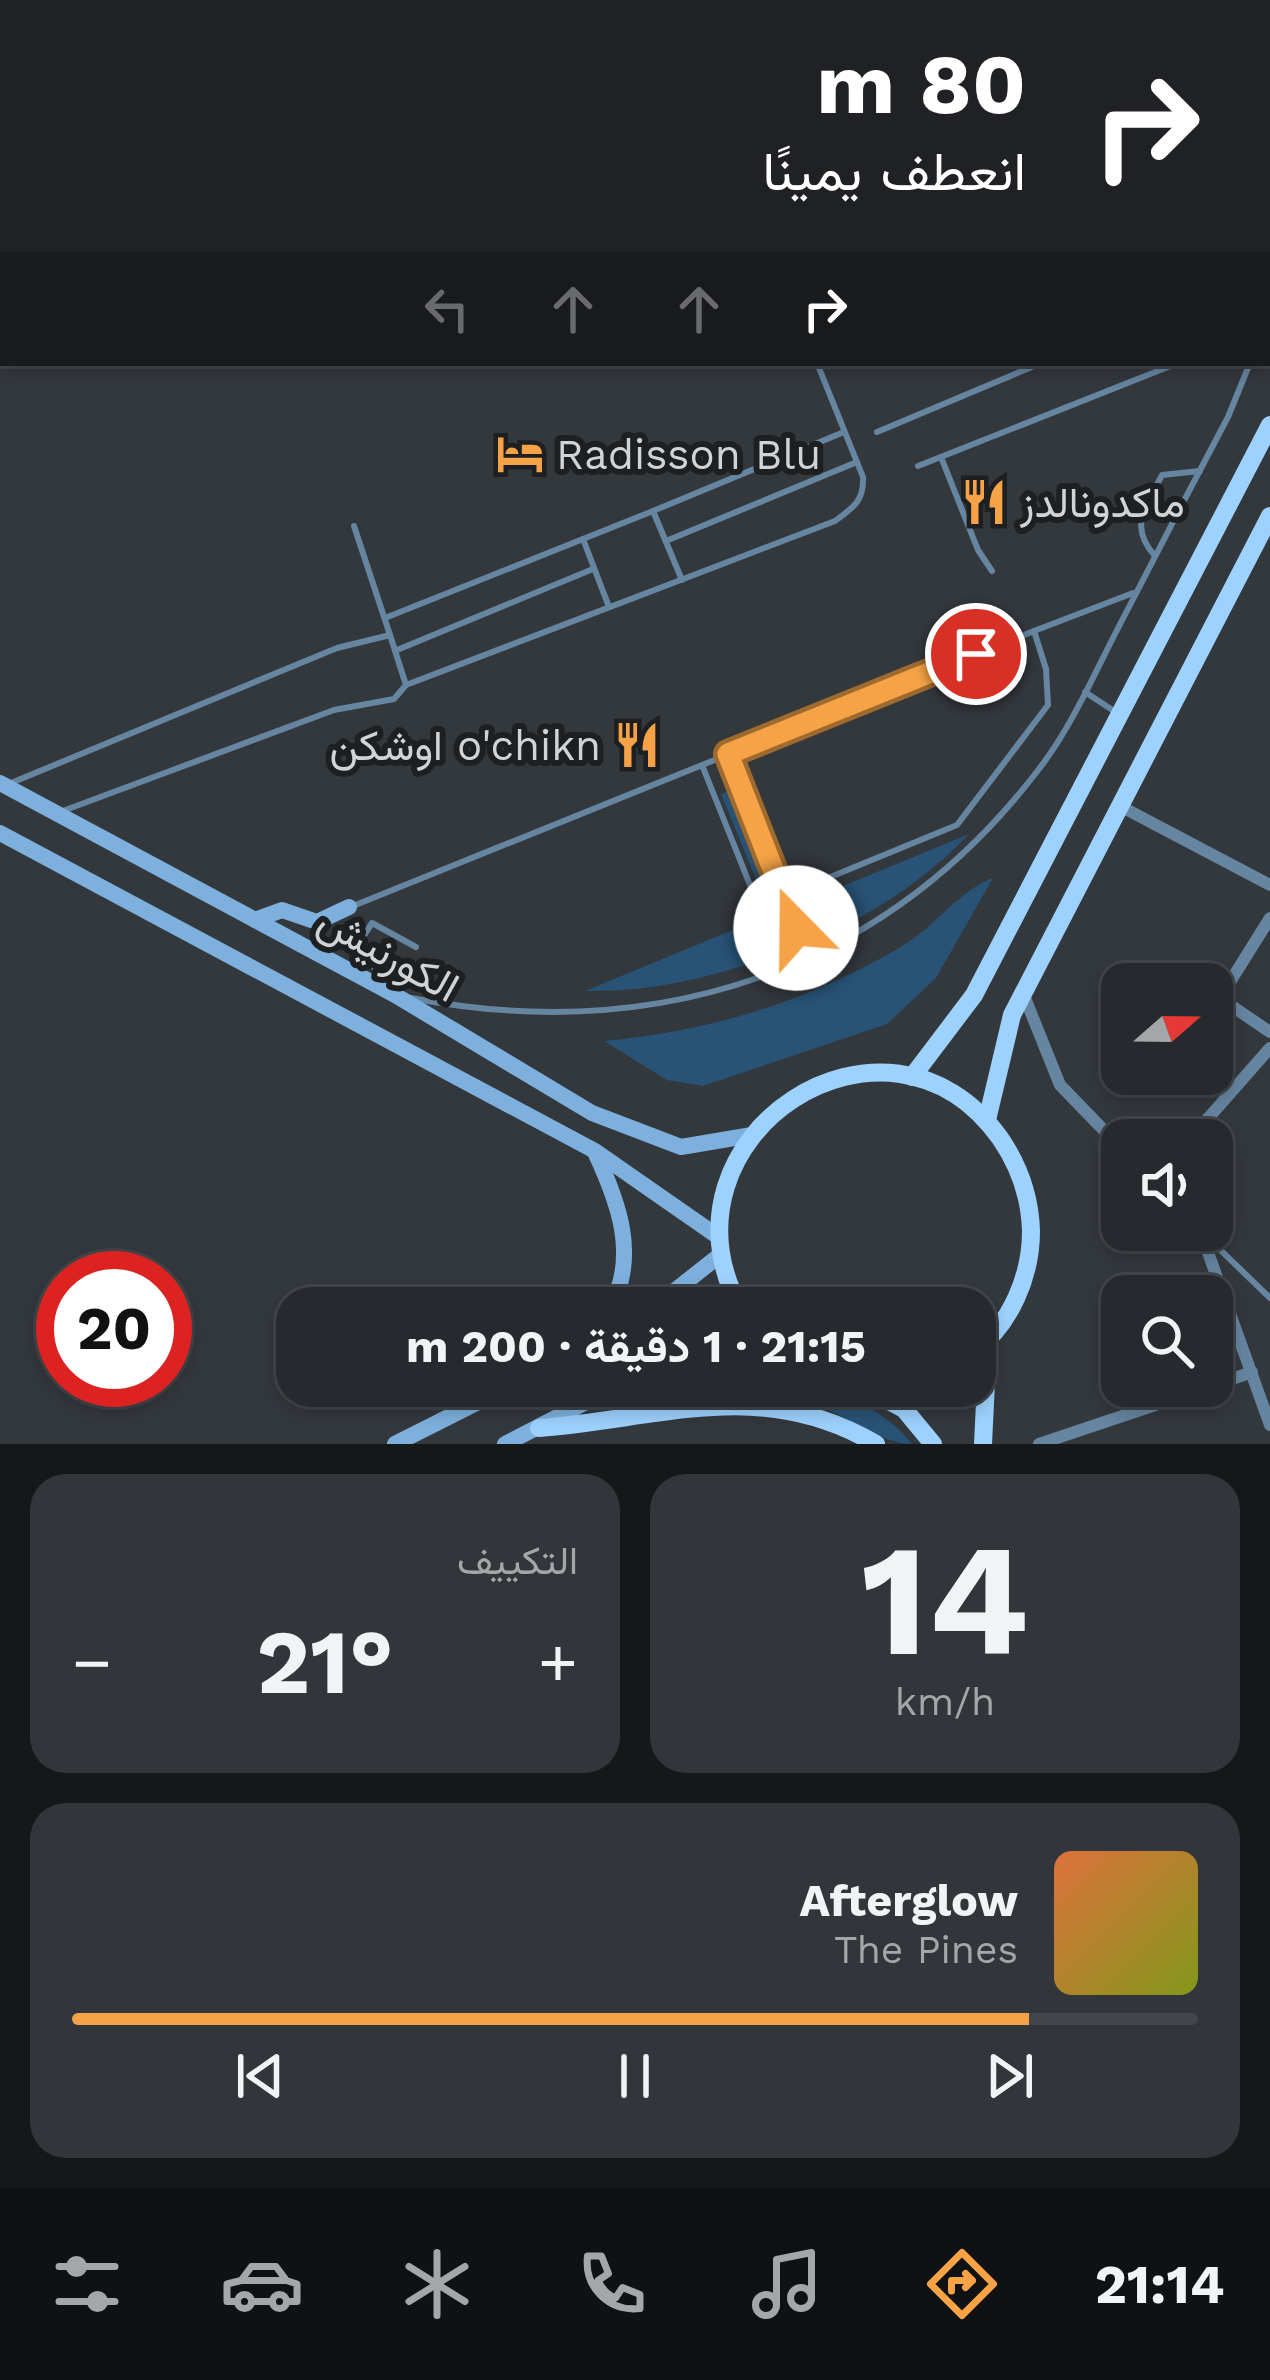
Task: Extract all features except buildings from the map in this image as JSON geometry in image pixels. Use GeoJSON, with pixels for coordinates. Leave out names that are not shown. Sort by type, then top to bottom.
{"type":"FeatureCollection","features":[{"type":"Feature","properties":{"kind":"main road"},"geometry":{"type":"LineString","coordinates":[[912,1077],[974,995],[1270,425]]}},
{"type":"Feature","properties":{"kind":"main road"},"geometry":{"type":"LineString","coordinates":[[987,1120],[1012,1015],[1270,516]]}},
{"type":"Feature","properties":{"kind":"main road","name":"الكورنيش"},"geometry":{"type":"LineString","coordinates":[[3,784],[394,995],[592,1113],[681,1147],[752,1135]]}},
{"type":"Feature","properties":{"kind":"main road","name":"الكورنيش"},"geometry":{"type":"LineString","coordinates":[[0,833],[595,1151],[720,1247]]}},
{"type":"Feature","properties":{"kind":"main road"},"geometry":{"type":"LineString","coordinates":[[255,920],[282,910],[316,922],[349,907]]}},
{"type":"Feature","properties":{"kind":"main road"},"geometry":{"type":"LineString","coordinates":[[733,1287],[720,1247],[729,1173],[774,1109],[839,1077],[875,1072],[912,1077],[952,1093],[987,1120],[1015,1159],[1030,1206],[1030,1255],[1016,1301],[996,1327]]}},
{"type":"Feature","properties":{"kind":"main road"},"geometry":{"type":"LineString","coordinates":[[595,1151],[614,1192],[626,1251],[616,1287]]}},
{"type":"Feature","properties":{"kind":"main road"},"geometry":{"type":"LineString","coordinates":[[676,1287],[720,1247]]}},
{"type":"Feature","properties":{"kind":"main road"},"geometry":{"type":"LineString","coordinates":[[538,1428],[722,1402],[782,1409],[843,1425],[876,1444]]}},
{"type":"Feature","properties":{"kind":"main road"},"geometry":{"type":"LineString","coordinates":[[395,1444],[468,1407]]}},
{"type":"Feature","properties":{"kind":"main road"},"geometry":{"type":"LineString","coordinates":[[505,1444],[578,1407]]}},
{"type":"Feature","properties":{"kind":"main road"},"geometry":{"type":"LineString","coordinates":[[900,1407],[933,1444]]}},
{"type":"Feature","properties":{"kind":"main road"},"geometry":{"type":"LineString","coordinates":[[983,1407],[983,1444]]}},
{"type":"Feature","properties":{"kind":"street"},"geometry":{"type":"LineString","coordinates":[[1120,806],[1270,884]]}},
{"type":"Feature","properties":{"kind":"street"},"geometry":{"type":"LineString","coordinates":[[1270,918],[1220,998],[1270,1032]]}},
{"type":"Feature","properties":{"kind":"street"},"geometry":{"type":"LineString","coordinates":[[1024,993],[1060,1085],[1101,1127]]}},
{"type":"Feature","properties":{"kind":"street"},"geometry":{"type":"LineString","coordinates":[[1208,1119],[1270,1049]]}},
{"type":"Feature","properties":{"kind":"street"},"geometry":{"type":"LineString","coordinates":[[1209,1251],[1270,1425]]}},
{"type":"Feature","properties":{"kind":"street"},"geometry":{"type":"LineString","coordinates":[[1233,1379],[1252,1372]]}},
{"type":"Feature","properties":{"kind":"street"},"geometry":{"type":"LineString","coordinates":[[1040,1444],[1150,1407]]}},
{"type":"Feature","properties":{"kind":"lane"},"geometry":{"type":"LineString","coordinates":[[56,813],[334,710],[376,706],[394,699],[406,685],[835,521],[863,494],[857,462],[818,366]]}},
{"type":"Feature","properties":{"kind":"lane"},"geometry":{"type":"LineString","coordinates":[[877,432],[1034,366]]}},
{"type":"Feature","properties":{"kind":"lane"},"geometry":{"type":"LineString","coordinates":[[918,466],[1170,366]]}},
{"type":"Feature","properties":{"kind":"lane"},"geometry":{"type":"LineString","coordinates":[[394,995],[474,1010],[613,1013],[686,1001],[809,959],[932,880],[999,818],[1042,765],[1200,471],[1249,366]]}},
{"type":"Feature","properties":{"kind":"lane"},"geometry":{"type":"LineString","coordinates":[[386,618],[845,432]]}},
{"type":"Feature","properties":{"kind":"lane"},"geometry":{"type":"LineString","coordinates":[[941,457],[978,550],[992,572]]}},
{"type":"Feature","properties":{"kind":"lane"},"geometry":{"type":"LineString","coordinates":[[666,541],[857,462]]}},
{"type":"Feature","properties":{"kind":"lane"},"geometry":{"type":"LineString","coordinates":[[1155,556],[1141,541],[1139,521],[1162,475],[1200,471]]}},
{"type":"Feature","properties":{"kind":"lane"},"geometry":{"type":"LineString","coordinates":[[653,511],[682,580]]}},
{"type":"Feature","properties":{"kind":"lane"},"geometry":{"type":"LineString","coordinates":[[354,526],[406,685]]}},
{"type":"Feature","properties":{"kind":"lane"},"geometry":{"type":"LineString","coordinates":[[583,539],[609,607]]}},
{"type":"Feature","properties":{"kind":"lane"},"geometry":{"type":"LineString","coordinates":[[397,650],[594,568]]}},
{"type":"Feature","properties":{"kind":"lane"},"geometry":{"type":"LineString","coordinates":[[349,907],[1137,592]]}},
{"type":"Feature","properties":{"kind":"lane"},"geometry":{"type":"LineString","coordinates":[[784,896],[957,825],[1048,705],[1046,669],[1034,631]]}},
{"type":"Feature","properties":{"kind":"lane"},"geometry":{"type":"LineString","coordinates":[[3,784],[337,648],[390,634]]}},
{"type":"Feature","properties":{"kind":"lane"},"geometry":{"type":"LineString","coordinates":[[1085,692],[1120,715]]}},
{"type":"Feature","properties":{"kind":"lane"},"geometry":{"type":"LineString","coordinates":[[728,754],[809,959]]}},
{"type":"Feature","properties":{"kind":"lane"},"geometry":{"type":"LineString","coordinates":[[702,765],[784,970]]}},
{"type":"Feature","properties":{"kind":"lane"},"geometry":{"type":"LineString","coordinates":[[376,986],[374,957],[361,940],[372,923],[416,947]]}},
{"type":"Feature","properties":{"kind":"lane"},"geometry":{"type":"LineString","coordinates":[[1222,1251],[1270,1298]]}},
{"type":"Feature","properties":{"kind":"shaded area"},"geometry":{"type":"Polygon","coordinates":[[[730,791],[794,949],[786,952],[721,794],[730,791]]]}},
{"type":"Feature","properties":{"kind":"shaded area"},"geometry":{"type":"Polygon","coordinates":[[[969,834],[896,896],[812,942],[797,905],[969,834]]]}},
{"type":"Feature","properties":{"kind":"shaded area"},"geometry":{"type":"Polygon","coordinates":[[[993,878],[936,978],[887,1024],[703,1086],[667,1080],[604,1041],[721,1021],[833,982],[904,945],[993,878]]]}},
{"type":"Feature","properties":{"kind":"shaded area"},"geometry":{"type":"Polygon","coordinates":[[[757,920],[773,956],[680,982],[585,991],[757,920]]]}},
{"type":"Feature","properties":{"kind":"shaded area"},"geometry":{"type":"Polygon","coordinates":[[[816,1407],[867,1407],[912,1444],[888,1439],[816,1407]]]}},
{"type":"Feature","properties":{"kind":"place","name":"Radisson Blu"},"geometry":{"type":"Point","coordinates":[520,454]}},
{"type":"Feature","properties":{"kind":"place","name":"ماكدونالدز"},"geometry":{"type":"Point","coordinates":[984,502]}},
{"type":"Feature","properties":{"kind":"place","name":"اوشكن o'chikn"},"geometry":{"type":"Point","coordinates":[637,745]}},
{"type":"Feature","properties":{"kind":"route"},"geometry":{"type":"LineString","coordinates":[[796,928],[728,754],[976,654]]}}]}
